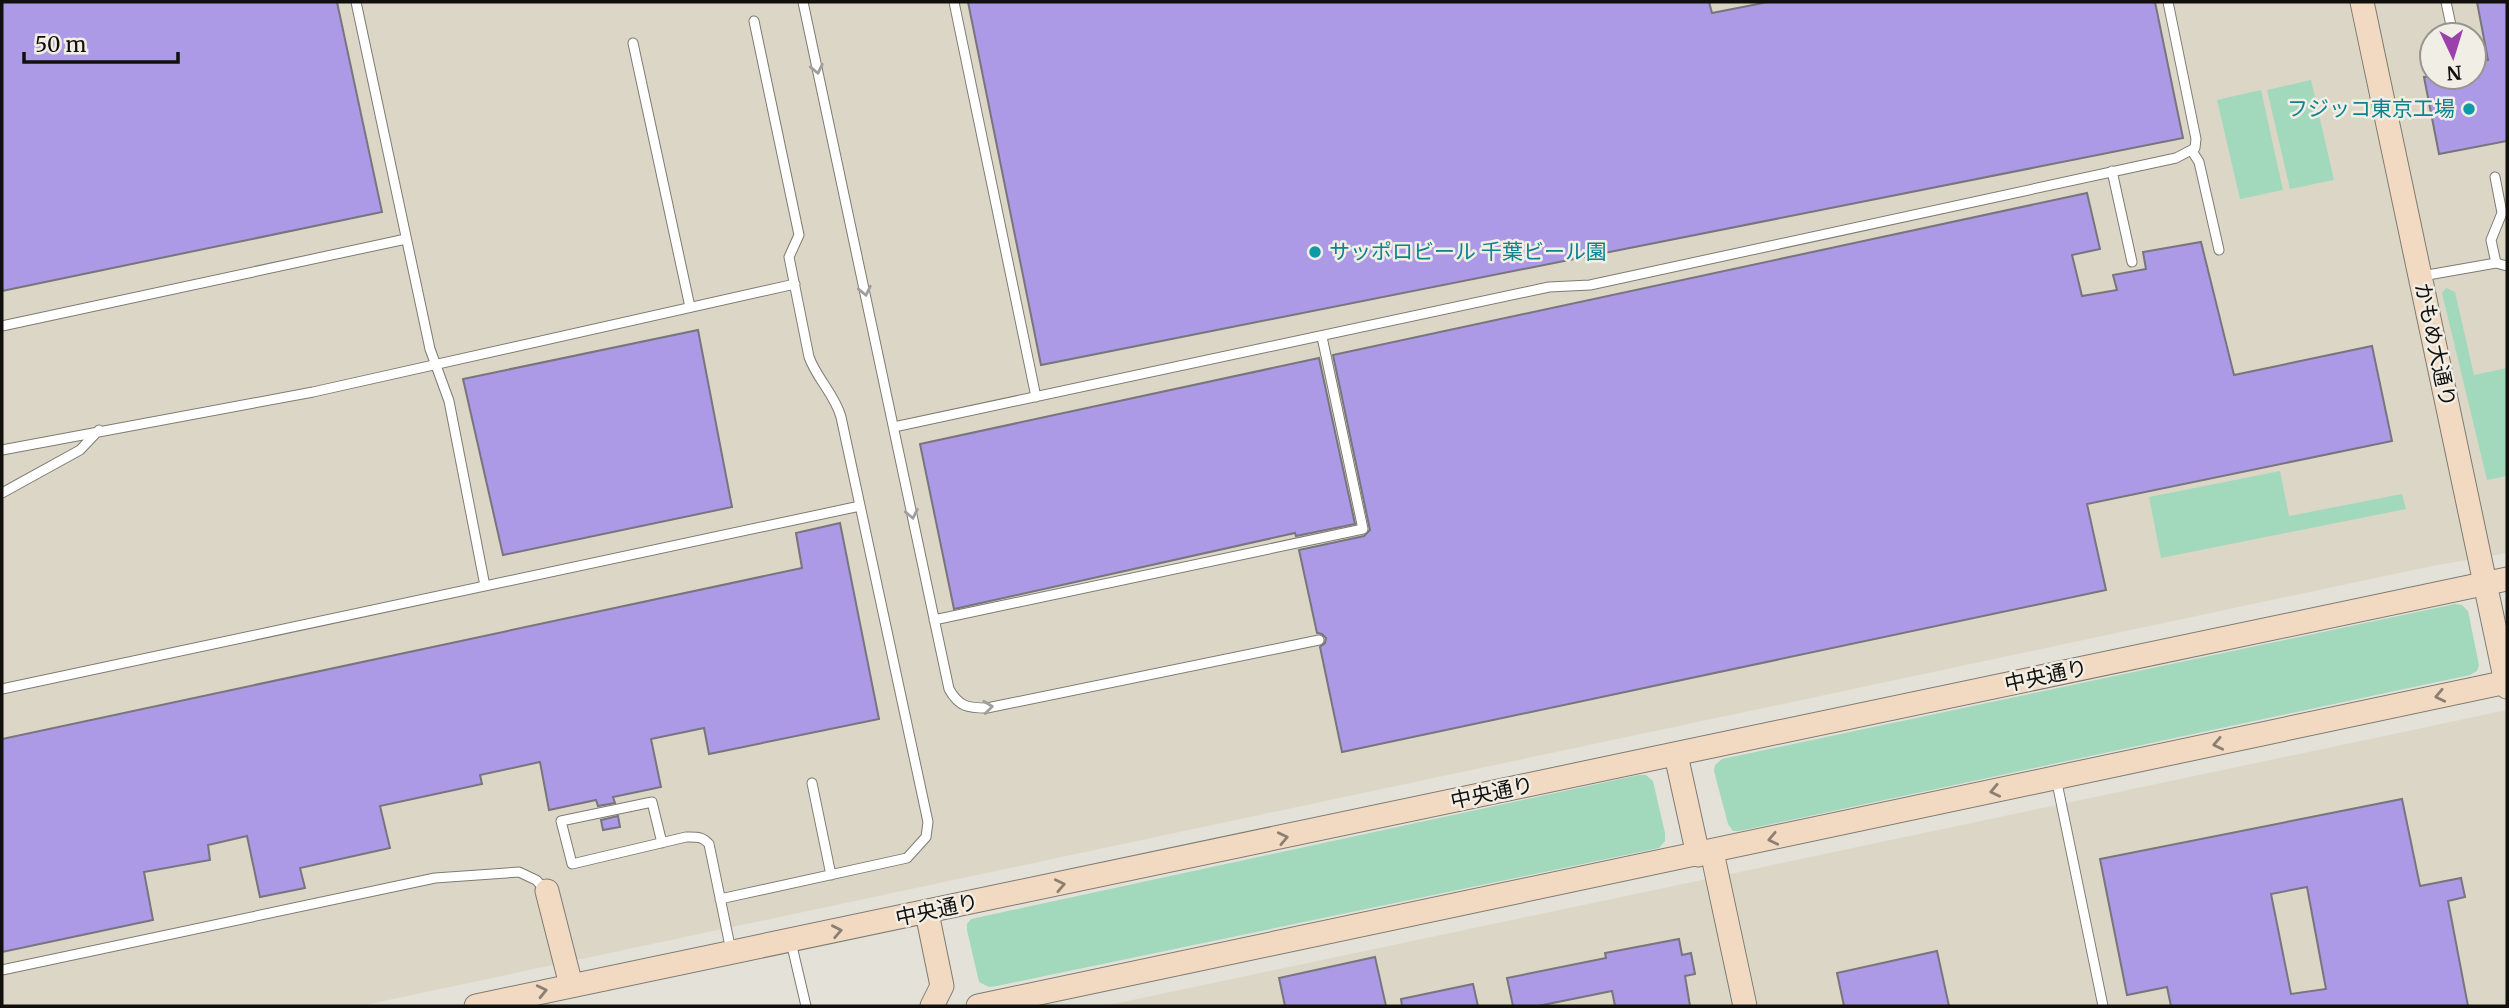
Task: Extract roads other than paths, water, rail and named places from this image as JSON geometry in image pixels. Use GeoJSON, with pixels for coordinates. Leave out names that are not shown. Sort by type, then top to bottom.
{"type":"FeatureCollection","features":[{"type":"Feature","properties":{"kind":"street","name":"かもめ大通り"},"geometry":{"type":"LineString","coordinates":[[2362,2],[2420,276],[2496,581],[2507,684]]}},
{"type":"Feature","properties":{"kind":"street","name":"中央通り"},"geometry":{"type":"LineString","coordinates":[[476,1006],[2496,581]]}},
{"type":"Feature","properties":{"kind":"street"},"geometry":{"type":"LineString","coordinates":[[978,1006],[2507,684]]}},
{"type":"Feature","properties":{"kind":"street"},"geometry":{"type":"LineString","coordinates":[[1676,755],[1745,1006]]}},
{"type":"Feature","properties":{"kind":"street"},"geometry":{"type":"LineString","coordinates":[[547,891],[571,985]]}},
{"type":"Feature","properties":{"kind":"street"},"geometry":{"type":"LineString","coordinates":[[927,913],[942,986],[932,1006]]}},
{"type":"Feature","properties":{"kind":"lane"},"geometry":{"type":"LineString","coordinates":[[356,2],[434,364],[449,401],[485,586]]}},
{"type":"Feature","properties":{"kind":"lane"},"geometry":{"type":"LineString","coordinates":[[803,2],[949,689],[955,700],[967,708],[987,708],[1319,640]]}},
{"type":"Feature","properties":{"kind":"lane"},"geometry":{"type":"LineString","coordinates":[[954,2],[1036,397]]}},
{"type":"Feature","properties":{"kind":"lane"},"geometry":{"type":"LineString","coordinates":[[894,427],[1549,287],[1590,285],[2176,158],[2192,151],[2196,139],[2168,2]]}},
{"type":"Feature","properties":{"kind":"lane"},"geometry":{"type":"LineString","coordinates":[[2446,2],[2450,21]]}},
{"type":"Feature","properties":{"kind":"lane"},"geometry":{"type":"LineString","coordinates":[[720,899],[907,858],[926,837],[928,822],[841,417],[838,406],[814,369],[789,257],[799,235],[754,20]]}},
{"type":"Feature","properties":{"kind":"lane"},"geometry":{"type":"LineString","coordinates":[[633,43],[690,307]]}},
{"type":"Feature","properties":{"kind":"lane"},"geometry":{"type":"LineString","coordinates":[[2192,151],[2199,162],[2218,250]]}},
{"type":"Feature","properties":{"kind":"lane"},"geometry":{"type":"LineString","coordinates":[[2112,171],[2132,262]]}},
{"type":"Feature","properties":{"kind":"lane"},"geometry":{"type":"LineString","coordinates":[[2495,177],[2505,212],[2491,240],[2496,263]]}},
{"type":"Feature","properties":{"kind":"lane"},"geometry":{"type":"LineString","coordinates":[[2,326],[406,239]]}},
{"type":"Feature","properties":{"kind":"lane"},"geometry":{"type":"LineString","coordinates":[[2420,276],[2496,263],[2507,266]]}},
{"type":"Feature","properties":{"kind":"lane"},"geometry":{"type":"LineString","coordinates":[[2,450],[313,391],[795,284]]}},
{"type":"Feature","properties":{"kind":"lane"},"geometry":{"type":"LineString","coordinates":[[934,620],[1363,528],[1322,337]]}},
{"type":"Feature","properties":{"kind":"lane"},"geometry":{"type":"LineString","coordinates":[[2,493],[80,450],[99,430]]}},
{"type":"Feature","properties":{"kind":"lane"},"geometry":{"type":"LineString","coordinates":[[2,689],[860,506]]}},
{"type":"Feature","properties":{"kind":"lane"},"geometry":{"type":"LineString","coordinates":[[2056,778],[2103,1006]]}},
{"type":"Feature","properties":{"kind":"lane"},"geometry":{"type":"LineString","coordinates":[[812,783],[831,875]]}},
{"type":"Feature","properties":{"kind":"lane"},"geometry":{"type":"LineString","coordinates":[[662,843],[652,802],[561,821],[572,863],[662,843],[686,837],[705,839],[709,844],[731,953]]}},
{"type":"Feature","properties":{"kind":"lane"},"geometry":{"type":"LineString","coordinates":[[2,970],[435,878],[519,872],[536,880],[547,891]]}},
{"type":"Feature","properties":{"kind":"lane"},"geometry":{"type":"LineString","coordinates":[[791,940],[806,1006]]}},
{"type":"Feature","properties":{"kind":"place","name":"フジッコ東京工場"},"geometry":{"type":"Point","coordinates":[2469,109]}},
{"type":"Feature","properties":{"kind":"place","name":"サッポロビール 千葉ビール園"},"geometry":{"type":"Point","coordinates":[1315,252]}}]}
